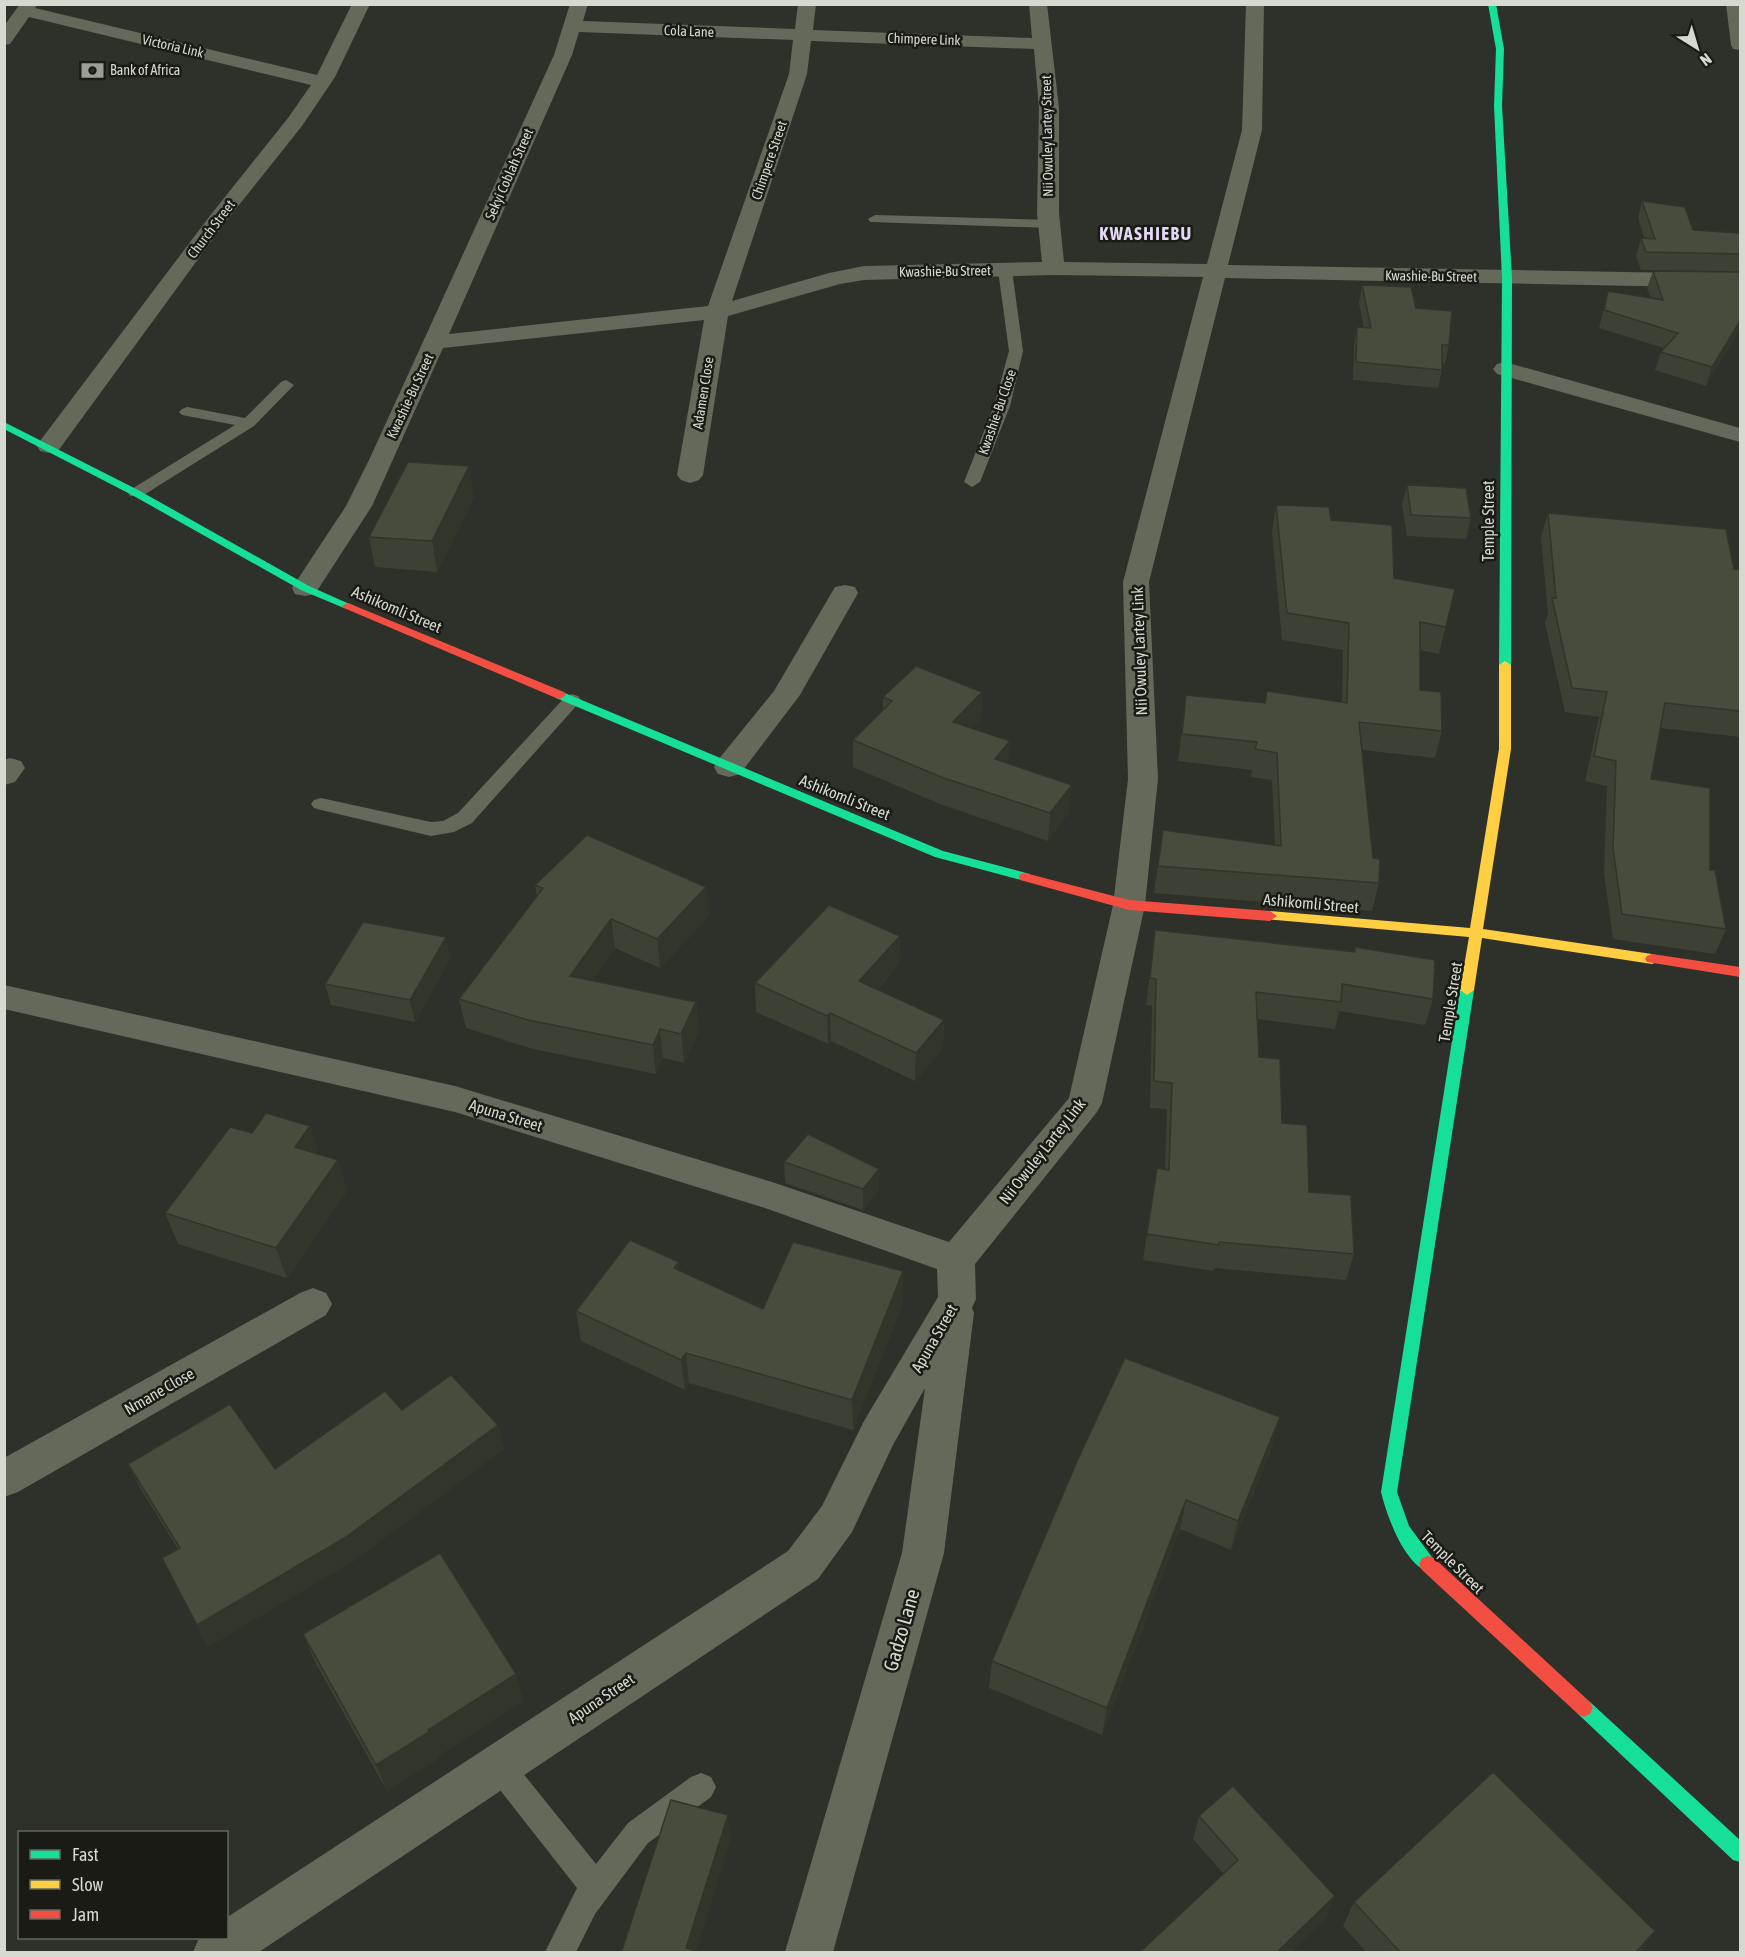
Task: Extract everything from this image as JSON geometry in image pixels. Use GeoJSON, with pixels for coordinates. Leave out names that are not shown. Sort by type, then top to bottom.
{"type":"FeatureCollection","features":[{"type":"Feature","properties":{"kind":"street","name":"Church Street"},"geometry":{"type":"LineString","coordinates":[[49,446],[216,221],[295,122],[322,82],[361,4]]}},
{"type":"Feature","properties":{"kind":"street","name":"Sekyi Coblah Street"},"geometry":{"type":"LineString","coordinates":[[435,342],[563,55],[574,26],[579,4]]}},
{"type":"Feature","properties":{"kind":"street","name":"Chimpere Street"},"geometry":{"type":"LineString","coordinates":[[717,312],[798,74],[807,4]]}},
{"type":"Feature","properties":{"kind":"street","name":"Nii Owuley Lartey Street"},"geometry":{"type":"LineString","coordinates":[[1038,4],[1049,108],[1050,224],[1054,268]]}},
{"type":"Feature","properties":{"kind":"street","name":"Nii Owuley Lartey Link"},"geometry":{"type":"LineString","coordinates":[[957,1279],[1085,1103],[1130,904],[1143,779],[1136,582],[1252,130],[1255,4]]}},
{"type":"Feature","properties":{"kind":"street","name":"Temple Street"},"geometry":{"type":"LineString","coordinates":[[1492,4],[1500,49],[1498,106],[1507,278],[1505,749],[1389,1492],[1395,1517],[1414,1551],[1740,1853]]}},
{"type":"Feature","properties":{"kind":"street"},"geometry":{"type":"LineString","coordinates":[[1735,4],[1740,45]]}},
{"type":"Feature","properties":{"kind":"street","name":"Victoria Link"},"geometry":{"type":"LineString","coordinates":[[27,8],[322,82]]}},
{"type":"Feature","properties":{"kind":"street"},"geometry":{"type":"LineString","coordinates":[[4,40],[27,8]]}},
{"type":"Feature","properties":{"kind":"street","name":"Cola Lane"},"geometry":{"type":"LineString","coordinates":[[574,26],[804,35]]}},
{"type":"Feature","properties":{"kind":"street","name":"Chimpere Link"},"geometry":{"type":"LineString","coordinates":[[804,35],[1043,44]]}},
{"type":"Feature","properties":{"kind":"street","name":"Kwashie-Bu Street"},"geometry":{"type":"LineString","coordinates":[[305,588],[359,506],[435,342],[717,312],[837,278],[864,273],[1054,268],[1217,273],[1740,281]]}},
{"type":"Feature","properties":{"kind":"street"},"geometry":{"type":"LineString","coordinates":[[1712,282],[1740,288]]}},
{"type":"Feature","properties":{"kind":"street","name":"Adamen Close"},"geometry":{"type":"LineString","coordinates":[[690,475],[717,312]]}},
{"type":"Feature","properties":{"kind":"street"},"geometry":{"type":"LineString","coordinates":[[1505,369],[1740,435]]}},
{"type":"Feature","properties":{"kind":"street","name":"Ashikomli Street"},"geometry":{"type":"LineString","coordinates":[[4,425],[49,446],[136,493],[305,588],[939,854],[1130,904],[1477,933],[1740,972]]}},
{"type":"Feature","properties":{"kind":"street"},"geometry":{"type":"LineString","coordinates":[[729,766],[786,695],[845,593]]}},
{"type":"Feature","properties":{"kind":"street","name":"Apuna Street"},"geometry":{"type":"LineString","coordinates":[[4,997],[455,1099],[772,1196],[957,1279],[837,1518],[803,1565],[217,1953]]}},
{"type":"Feature","properties":{"kind":"street","name":"Gadzo Lane"},"geometry":{"type":"LineString","coordinates":[[809,1953],[923,1553],[957,1279]]}},
{"type":"Feature","properties":{"kind":"street","name":"Nmane Close"},"geometry":{"type":"LineString","coordinates":[[4,1479],[313,1304]]}},
{"type":"Feature","properties":{"kind":"lane"},"geometry":{"type":"LineString","coordinates":[[875,219],[1050,224]]}},
{"type":"Feature","properties":{"kind":"lane","name":"Kwashie-Bu Close"},"geometry":{"type":"LineString","coordinates":[[972,482],[1002,406],[1016,351],[1005,270]]}},
{"type":"Feature","properties":{"kind":"lane"},"geometry":{"type":"LineString","coordinates":[[136,493],[249,423],[286,385]]}},
{"type":"Feature","properties":{"kind":"lane"},"geometry":{"type":"LineString","coordinates":[[187,412],[249,423]]}},
{"type":"Feature","properties":{"kind":"lane"},"geometry":{"type":"LineString","coordinates":[[321,804],[431,829],[447,827],[465,818],[572,700]]}},
{"type":"Feature","properties":{"kind":"lane"},"geometry":{"type":"LineString","coordinates":[[499,1766],[596,1888]]}},
{"type":"Feature","properties":{"kind":"lane"},"geometry":{"type":"LineString","coordinates":[[560,1953],[584,1903],[638,1833],[701,1787]]}},
{"type":"Feature","properties":{"kind":"building"},"geometry":{"type":"Polygon","coordinates":[[[1642,201],[1685,207],[1693,230],[1740,233],[1740,254],[1646,252],[1641,238],[1655,239],[1642,201]]]}},
{"type":"Feature","properties":{"kind":"building"},"geometry":{"type":"Polygon","coordinates":[[[1653,271],[1740,272],[1740,321],[1712,367],[1661,352],[1678,333],[1604,310],[1608,291],[1663,300],[1653,271]]]}},
{"type":"Feature","properties":{"kind":"building"},"geometry":{"type":"Polygon","coordinates":[[[1362,285],[1411,287],[1416,308],[1452,311],[1449,345],[1442,345],[1442,370],[1356,362],[1357,327],[1371,328],[1362,285]]]}},
{"type":"Feature","properties":{"kind":"building"},"geometry":{"type":"Polygon","coordinates":[[[408,462],[469,466],[432,541],[369,537],[408,462]]]}},
{"type":"Feature","properties":{"kind":"building"},"geometry":{"type":"Polygon","coordinates":[[[1407,485],[1466,488],[1471,518],[1411,515],[1407,485]]]}},
{"type":"Feature","properties":{"kind":"building"},"geometry":{"type":"Polygon","coordinates":[[[1276,505],[1329,507],[1331,520],[1392,525],[1394,578],[1455,589],[1446,627],[1420,622],[1420,690],[1441,692],[1442,731],[1359,722],[1373,858],[1380,859],[1379,883],[1158,866],[1163,830],[1281,846],[1277,753],[1255,749],[1257,742],[1182,734],[1186,695],[1265,703],[1267,691],[1347,703],[1349,623],[1287,613],[1276,505]]]}},
{"type":"Feature","properties":{"kind":"building"},"geometry":{"type":"Polygon","coordinates":[[[1548,513],[1726,529],[1734,569],[1740,569],[1740,711],[1665,703],[1651,779],[1710,788],[1710,870],[1715,870],[1726,929],[1622,914],[1613,848],[1616,761],[1594,756],[1607,692],[1572,688],[1552,598],[1556,598],[1548,513]]]}},
{"type":"Feature","properties":{"kind":"building"},"geometry":{"type":"Polygon","coordinates":[[[916,666],[982,692],[953,722],[1010,741],[995,759],[1072,785],[1050,813],[941,777],[853,740],[892,701],[883,697],[916,666]]]}},
{"type":"Feature","properties":{"kind":"building"},"geometry":{"type":"Polygon","coordinates":[[[587,835],[706,887],[657,939],[611,919],[570,976],[696,1002],[681,1034],[660,1029],[653,1045],[528,1020],[459,999],[543,888],[535,885],[587,835]]]}},
{"type":"Feature","properties":{"kind":"building"},"geometry":{"type":"Polygon","coordinates":[[[829,905],[900,936],[859,981],[944,1020],[916,1053],[830,1013],[827,1016],[755,983],[829,905]]]}},
{"type":"Feature","properties":{"kind":"building"},"geometry":{"type":"Polygon","coordinates":[[[363,922],[446,937],[410,1000],[325,984],[363,922]]]}},
{"type":"Feature","properties":{"kind":"building"},"geometry":{"type":"Polygon","coordinates":[[[1155,930],[1355,952],[1355,947],[1435,960],[1433,999],[1342,984],[1341,1002],[1256,992],[1259,1057],[1280,1059],[1282,1123],[1307,1125],[1309,1192],[1351,1195],[1354,1254],[1219,1242],[1219,1245],[1147,1234],[1157,1168],[1169,1170],[1172,1083],[1154,1081],[1156,979],[1150,978],[1155,930]]]}},
{"type":"Feature","properties":{"kind":"building"},"geometry":{"type":"Polygon","coordinates":[[[266,1113],[310,1126],[295,1147],[338,1160],[276,1248],[165,1213],[230,1127],[252,1133],[266,1113]]]}},
{"type":"Feature","properties":{"kind":"building"},"geometry":{"type":"Polygon","coordinates":[[[808,1134],[879,1169],[863,1189],[784,1162],[808,1134]]]}},
{"type":"Feature","properties":{"kind":"building"},"geometry":{"type":"Polygon","coordinates":[[[630,1240],[679,1262],[674,1268],[763,1309],[793,1242],[903,1271],[852,1400],[686,1353],[681,1360],[576,1311],[630,1240]]]}},
{"type":"Feature","properties":{"kind":"building"},"geometry":{"type":"Polygon","coordinates":[[[1125,1358],[1280,1417],[1238,1521],[1186,1500],[1107,1708],[992,1661],[1078,1459],[1125,1358]]]}},
{"type":"Feature","properties":{"kind":"building"},"geometry":{"type":"Polygon","coordinates":[[[451,1375],[498,1425],[346,1537],[197,1625],[162,1558],[180,1548],[128,1464],[230,1404],[275,1469],[385,1391],[402,1410],[451,1375]]]}},
{"type":"Feature","properties":{"kind":"building"},"geometry":{"type":"Polygon","coordinates":[[[440,1553],[516,1674],[376,1765],[303,1634],[440,1553]]]}},
{"type":"Feature","properties":{"kind":"building"},"geometry":{"type":"Polygon","coordinates":[[[1493,1772],[1655,1931],[1635,1953],[1401,1953],[1354,1902],[1493,1772]]]}},
{"type":"Feature","properties":{"kind":"building"},"geometry":{"type":"Polygon","coordinates":[[[1233,1786],[1335,1896],[1279,1950],[1281,1953],[1143,1953],[1141,1951],[1238,1860],[1199,1816],[1233,1786]]]}},
{"type":"Feature","properties":{"kind":"building"},"geometry":{"type":"Polygon","coordinates":[[[671,1800],[728,1815],[686,1948],[702,1953],[621,1953],[671,1800]]]}},
{"type":"Feature","properties":{"kind":"traffic: fast"},"geometry":{"type":"LineString","coordinates":[[1492,4],[1500,49],[1498,106],[1507,278],[1505,665]]}},
{"type":"Feature","properties":{"kind":"traffic: fast"},"geometry":{"type":"LineString","coordinates":[[4,425],[136,493],[305,588],[348,606]]}},
{"type":"Feature","properties":{"kind":"traffic: fast"},"geometry":{"type":"LineString","coordinates":[[560,695],[939,854],[1025,877]]}},
{"type":"Feature","properties":{"kind":"traffic: fast"},"geometry":{"type":"LineString","coordinates":[[1428,1564],[1403,1531],[1389,1492],[1467,990]]}},
{"type":"Feature","properties":{"kind":"traffic: fast"},"geometry":{"type":"LineString","coordinates":[[1584,1708],[1740,1853]]}},
{"type":"Feature","properties":{"kind":"traffic: slow"},"geometry":{"type":"LineString","coordinates":[[1467,990],[1505,749],[1505,665]]}},
{"type":"Feature","properties":{"kind":"traffic: slow"},"geometry":{"type":"LineString","coordinates":[[1270,916],[1477,933],[1652,959]]}},
{"type":"Feature","properties":{"kind":"traffic: jam"},"geometry":{"type":"LineString","coordinates":[[348,606],[560,695]]}},
{"type":"Feature","properties":{"kind":"traffic: jam"},"geometry":{"type":"LineString","coordinates":[[1025,877],[1129,905],[1270,916]]}},
{"type":"Feature","properties":{"kind":"traffic: jam"},"geometry":{"type":"LineString","coordinates":[[1652,959],[1740,972]]}},
{"type":"Feature","properties":{"kind":"traffic: jam"},"geometry":{"type":"LineString","coordinates":[[1428,1564],[1584,1708]]}},
{"type":"Feature","properties":{"kind":"place","name":"Bank of Africa"},"geometry":{"type":"Point","coordinates":[92,70]}},
{"type":"Feature","properties":{"kind":"district","name":"KWASHIEBU"},"geometry":{"type":"Point","coordinates":[1146,233]}}]}
